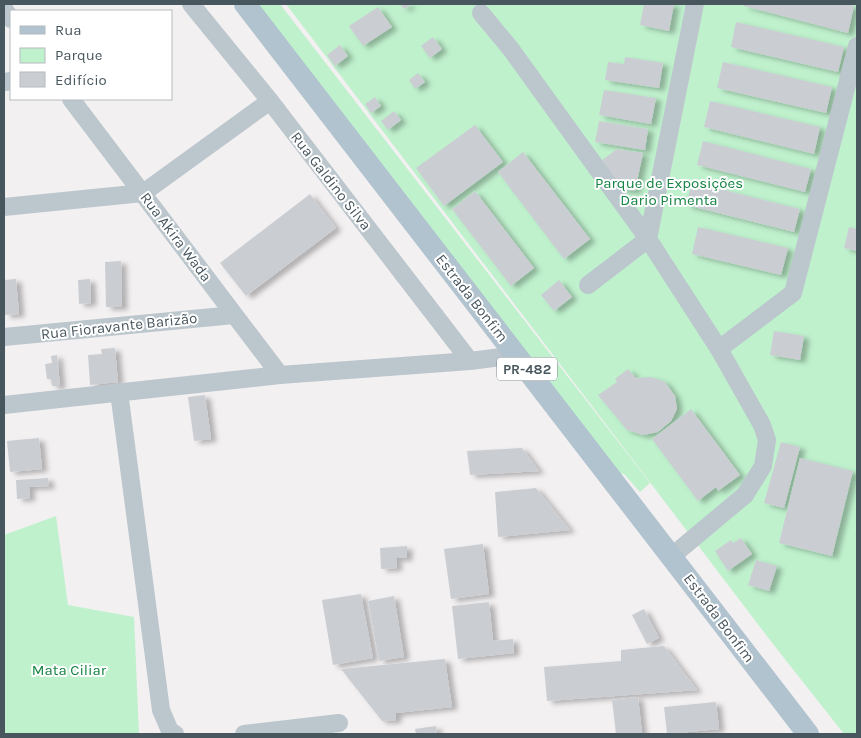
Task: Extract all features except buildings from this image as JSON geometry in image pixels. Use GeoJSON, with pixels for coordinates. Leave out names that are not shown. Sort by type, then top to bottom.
{"type":"FeatureCollection","features":[{"type":"Feature","properties":{"kind":"main road","name":"Estrada Bonfim"},"geometry":{"type":"LineString","coordinates":[[246,4],[808,734]]}},
{"type":"Feature","properties":{"kind":"street","name":"Rua Galdino Silva"},"geometry":{"type":"LineString","coordinates":[[191,4],[270,102],[470,361]]}},
{"type":"Feature","properties":{"kind":"street"},"geometry":{"type":"LineString","coordinates":[[588,285],[648,239],[695,4]]}},
{"type":"Feature","properties":{"kind":"street"},"geometry":{"type":"LineString","coordinates":[[482,13],[502,37],[648,239],[719,349],[762,425],[768,440],[767,454],[759,476],[745,495],[672,556]]}},
{"type":"Feature","properties":{"kind":"street"},"geometry":{"type":"LineString","coordinates":[[719,349],[793,293],[857,46]]}},
{"type":"Feature","properties":{"kind":"street","name":"Rua Akira Wada"},"geometry":{"type":"LineString","coordinates":[[72,100],[280,375]]}},
{"type":"Feature","properties":{"kind":"street"},"geometry":{"type":"LineString","coordinates":[[4,207],[143,193],[270,102]]}},
{"type":"Feature","properties":{"kind":"street","name":"Rua Fioravante Barizão"},"geometry":{"type":"LineString","coordinates":[[4,337],[234,314]]}},
{"type":"Feature","properties":{"kind":"street"},"geometry":{"type":"LineString","coordinates":[[4,405],[280,375],[470,361],[517,355]]}},
{"type":"Feature","properties":{"kind":"street"},"geometry":{"type":"LineString","coordinates":[[119,392],[161,710],[170,731],[175,734]]}},
{"type":"Feature","properties":{"kind":"street"},"geometry":{"type":"LineString","coordinates":[[244,734],[339,723]]}},
{"type":"Feature","properties":{"kind":"green space"},"geometry":{"type":"Polygon","coordinates":[[[253,4],[280,4],[650,483],[640,492],[624,474],[619,474],[253,4]]]}},
{"type":"Feature","properties":{"kind":"green space","name":"Parque de Exposições Dario Pimenta"},"geometry":{"type":"Polygon","coordinates":[[[286,4],[857,4],[857,734],[844,734],[773,644],[286,4]]]}},
{"type":"Feature","properties":{"kind":"green space","name":"Mata Ciliar"},"geometry":{"type":"Polygon","coordinates":[[[56,516],[68,605],[134,617],[139,734],[4,734],[4,535],[56,516]]]}}]}
